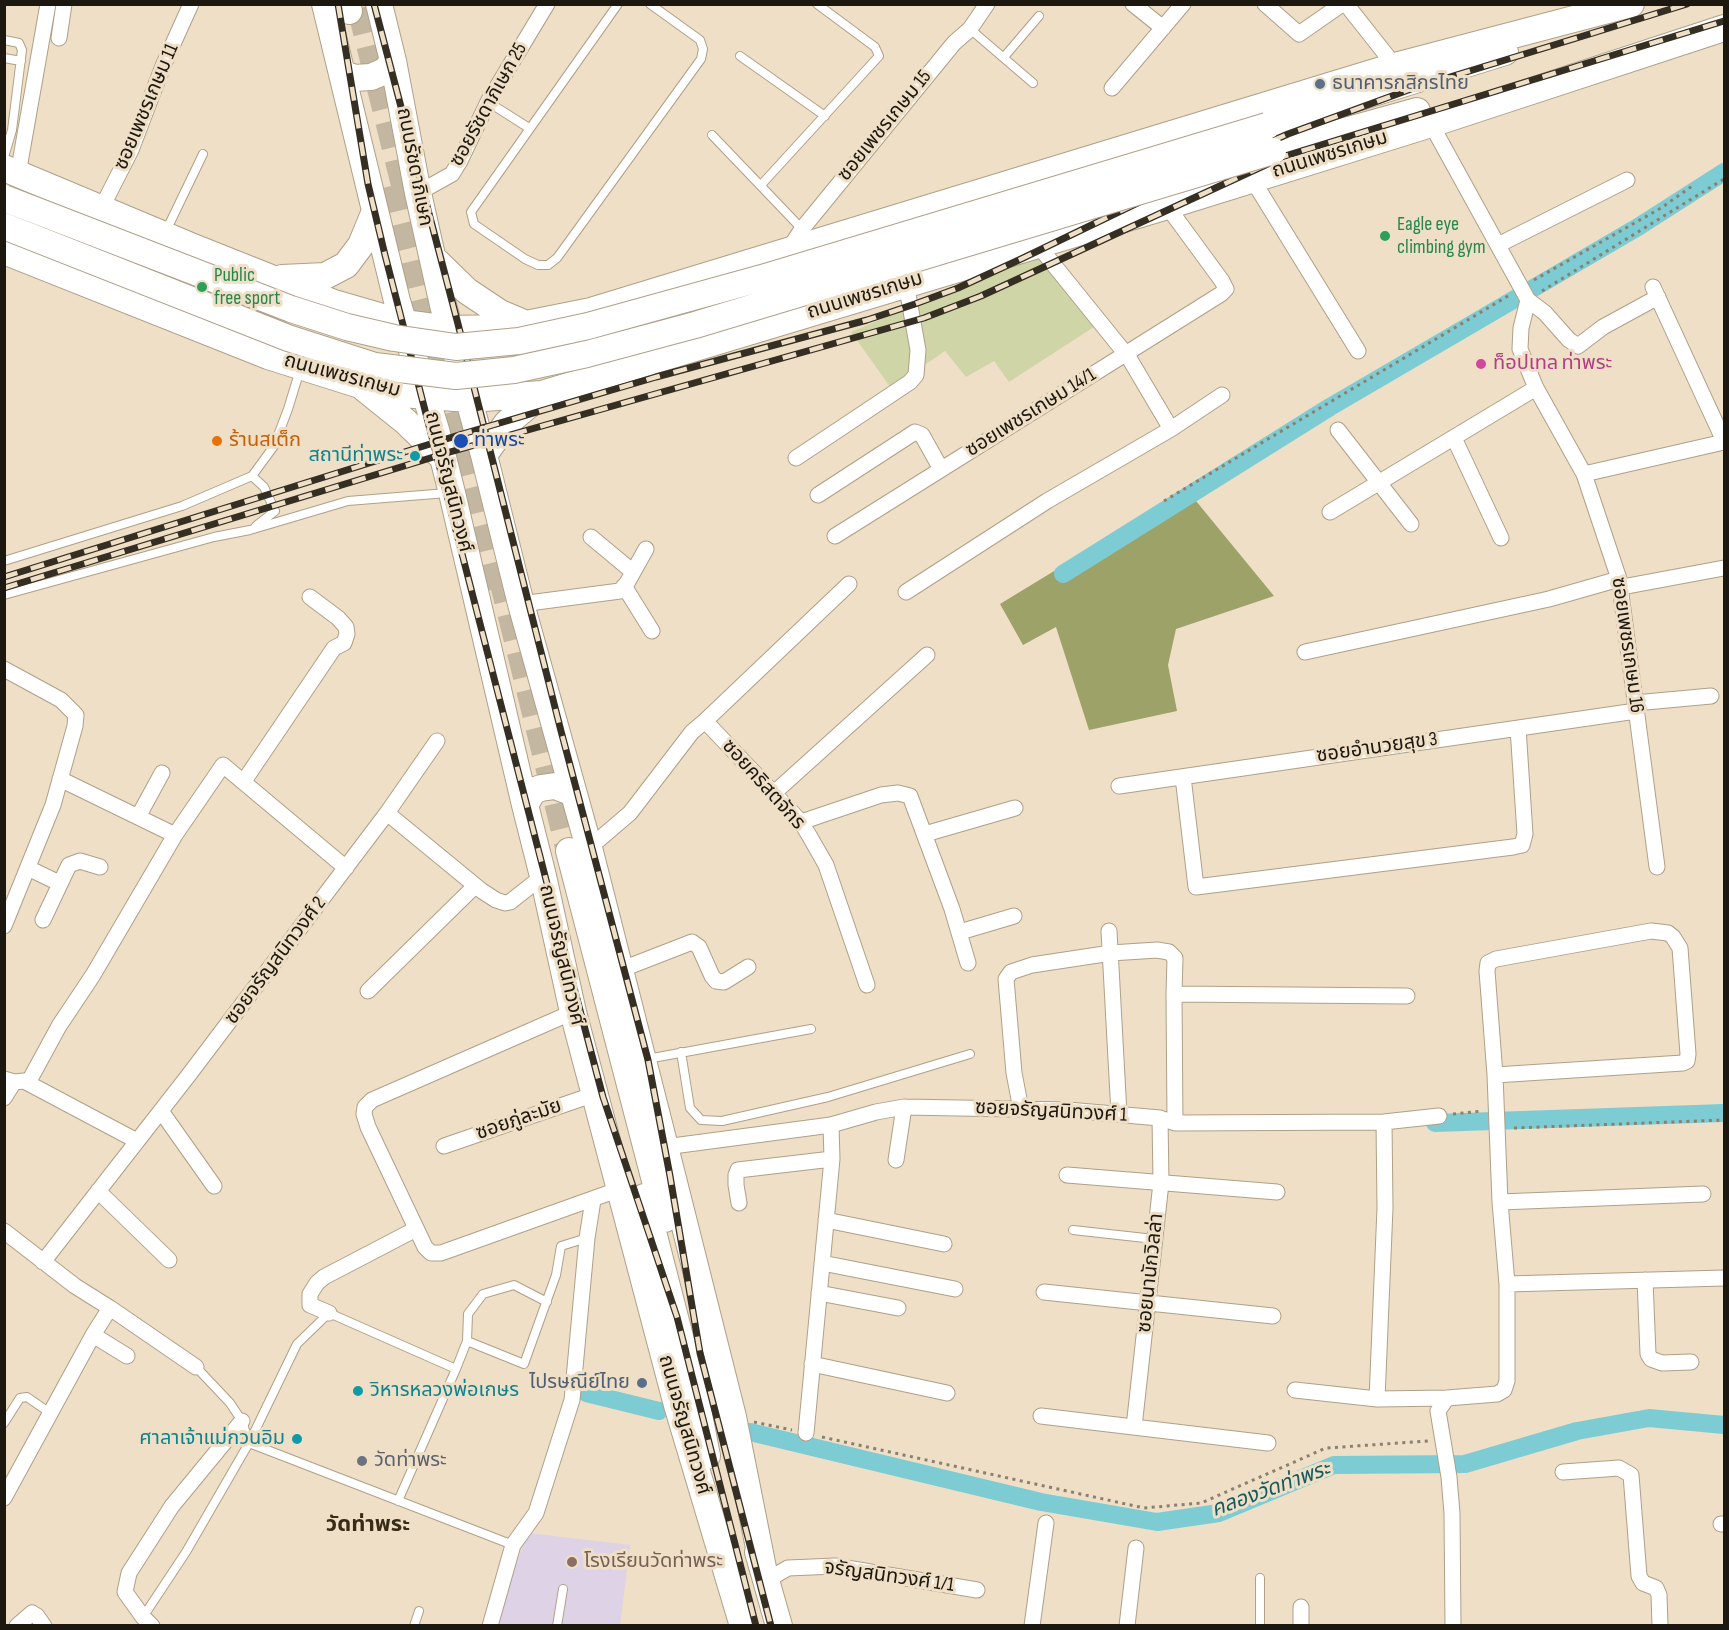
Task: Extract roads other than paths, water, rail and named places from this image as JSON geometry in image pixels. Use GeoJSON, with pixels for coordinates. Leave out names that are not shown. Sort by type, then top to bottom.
{"type":"FeatureCollection","features":[{"type":"Feature","properties":{"kind":"main road"},"geometry":{"type":"LineString","coordinates":[[9,166],[109,212],[334,303],[404,323],[450,329],[478,329],[526,324],[591,311],[1395,66],[1630,4]]}},
{"type":"Feature","properties":{"kind":"main road"},"geometry":{"type":"LineString","coordinates":[[4,198],[198,274],[347,327],[394,338],[456,347],[519,341],[588,326],[769,276],[1437,74],[1652,4]]}},
{"type":"Feature","properties":{"kind":"main road","name":"ถนนรัชดาภิเษก"},"geometry":{"type":"LineString","coordinates":[[353,6],[393,61],[418,193],[450,329]]}},
{"type":"Feature","properties":{"kind":"main road","name":"ถนนรัชดาภิเษก"},"geometry":{"type":"LineString","coordinates":[[353,6],[342,73],[404,323]]}},
{"type":"Feature","properties":{"kind":"main road","name":"ถนนเพชรเกษม"},"geometry":{"type":"LineString","coordinates":[[4,251],[268,356],[360,385],[426,397],[469,399],[542,394],[1167,206],[1431,124],[1725,28]]}},
{"type":"Feature","properties":{"kind":"main road","name":"ถนนเพชรเกษม"},"geometry":{"type":"LineString","coordinates":[[4,226],[288,338],[375,366],[456,376],[514,370],[587,354],[684,328],[1274,151],[1725,28]]}},
{"type":"Feature","properties":{"kind":"main road"},"geometry":{"type":"LineString","coordinates":[[342,73],[354,78],[371,77],[385,71],[393,61]]}},
{"type":"Feature","properties":{"kind":"main road"},"geometry":{"type":"LineString","coordinates":[[270,279],[325,276],[346,265],[361,245],[375,211]]}},
{"type":"Feature","properties":{"kind":"main road"},"geometry":{"type":"LineString","coordinates":[[88,284],[108,279],[126,262],[127,238],[109,212]]}},
{"type":"Feature","properties":{"kind":"main road"},"geometry":{"type":"LineString","coordinates":[[867,228],[847,245],[842,256],[846,273],[854,281],[894,287]]}},
{"type":"Feature","properties":{"kind":"main road"},"geometry":{"type":"LineString","coordinates":[[433,258],[466,291],[500,314],[526,324]]}},
{"type":"Feature","properties":{"kind":"main road","name":"ถนนจรัญสนิทวงศ์"},"geometry":{"type":"LineString","coordinates":[[404,323],[452,493],[573,1012],[676,1405],[743,1626]]}},
{"type":"Feature","properties":{"kind":"main road","name":"ถนนจรัญสนิทวงศ์"},"geometry":{"type":"LineString","coordinates":[[450,329],[521,604],[573,793],[570,850],[696,1399],[731,1583]]}},
{"type":"Feature","properties":{"kind":"main road"},"geometry":{"type":"LineString","coordinates":[[360,385],[405,421],[442,458]]}},
{"type":"Feature","properties":{"kind":"main road"},"geometry":{"type":"LineString","coordinates":[[484,455],[507,423],[542,394]]}},
{"type":"Feature","properties":{"kind":"main road"},"geometry":{"type":"LineString","coordinates":[[525,805],[533,791],[541,788],[561,787],[573,793]]}},
{"type":"Feature","properties":{"kind":"main road","name":"ถนนจรัญสนิทวงศ์"},"geometry":{"type":"LineString","coordinates":[[570,850],[620,970],[733,1418],[778,1626]]}},
{"type":"Feature","properties":{"kind":"main road","name":"ถนนจรัญสนิทวงศ์"},"geometry":{"type":"LineString","coordinates":[[570,850],[711,1394],[765,1574]]}},
{"type":"Feature","properties":{"kind":"street"},"geometry":{"type":"LineString","coordinates":[[9,166],[48,4]]}},
{"type":"Feature","properties":{"kind":"street"},"geometry":{"type":"LineString","coordinates":[[59,38],[64,4]]}},
{"type":"Feature","properties":{"kind":"street","name":"ซอยเพชรเกษม 11"},"geometry":{"type":"LineString","coordinates":[[109,212],[163,66],[191,4]]}},
{"type":"Feature","properties":{"kind":"street","name":"ซอยรัชดาภิเษก 25"},"geometry":{"type":"LineString","coordinates":[[418,193],[452,174],[488,102],[547,4]]}},
{"type":"Feature","properties":{"kind":"street","name":"ซอยเพชรเกษม 15"},"geometry":{"type":"LineString","coordinates":[[787,252],[802,229],[954,43],[970,28],[987,4]]}},
{"type":"Feature","properties":{"kind":"street"},"geometry":{"type":"LineString","coordinates":[[1133,4],[1163,28]]}},
{"type":"Feature","properties":{"kind":"street"},"geometry":{"type":"LineString","coordinates":[[1112,88],[1183,4]]}},
{"type":"Feature","properties":{"kind":"street"},"geometry":{"type":"LineString","coordinates":[[1265,4],[1299,34],[1344,4],[1395,66]]}},
{"type":"Feature","properties":{"kind":"street"},"geometry":{"type":"LineString","coordinates":[[1431,124],[1525,294],[1569,340],[1578,346],[1655,292],[1725,442],[1584,474]]}},
{"type":"Feature","properties":{"kind":"street"},"geometry":{"type":"LineString","coordinates":[[1252,179],[1358,351]]}},
{"type":"Feature","properties":{"kind":"street"},"geometry":{"type":"LineString","coordinates":[[1498,245],[1627,180]]}},
{"type":"Feature","properties":{"kind":"street","name":"ซอยเพชรเกษม 14/1"},"geometry":{"type":"LineString","coordinates":[[835,536],[1221,294],[1226,289],[1167,206]]}},
{"type":"Feature","properties":{"kind":"street"},"geometry":{"type":"LineString","coordinates":[[1037,244],[1126,355],[1171,429]]}},
{"type":"Feature","properties":{"kind":"street"},"geometry":{"type":"LineString","coordinates":[[796,458],[910,382],[916,375],[918,350],[894,287]]}},
{"type":"Feature","properties":{"kind":"street","name":"ซอยเพชรเกษม 16"},"geometry":{"type":"LineString","coordinates":[[1525,294],[1520,350],[1536,388],[1584,474],[1621,583],[1657,867]]}},
{"type":"Feature","properties":{"kind":"street"},"geometry":{"type":"LineString","coordinates":[[1330,512],[1536,388]]}},
{"type":"Feature","properties":{"kind":"street"},"geometry":{"type":"LineString","coordinates":[[906,592],[1047,501],[1171,429],[1222,395]]}},
{"type":"Feature","properties":{"kind":"street"},"geometry":{"type":"LineString","coordinates":[[1338,430],[1411,524]]}},
{"type":"Feature","properties":{"kind":"street"},"geometry":{"type":"LineString","coordinates":[[818,495],[915,432],[922,435],[941,469]]}},
{"type":"Feature","properties":{"kind":"street"},"geometry":{"type":"LineString","coordinates":[[1454,438],[1501,538]]}},
{"type":"Feature","properties":{"kind":"street"},"geometry":{"type":"LineString","coordinates":[[591,537],[633,572]]}},
{"type":"Feature","properties":{"kind":"street"},"geometry":{"type":"LineString","coordinates":[[521,604],[620,591],[646,549]]}},
{"type":"Feature","properties":{"kind":"street"},"geometry":{"type":"LineString","coordinates":[[1305,652],[1621,583],[1725,568]]}},
{"type":"Feature","properties":{"kind":"street"},"geometry":{"type":"LineString","coordinates":[[570,850],[630,813],[692,732],[849,584]]}},
{"type":"Feature","properties":{"kind":"street"},"geometry":{"type":"LineString","coordinates":[[624,586],[652,631]]}},
{"type":"Feature","properties":{"kind":"street"},"geometry":{"type":"LineString","coordinates":[[244,781],[334,648],[344,643],[346,627],[310,597]]}},
{"type":"Feature","properties":{"kind":"street"},"geometry":{"type":"LineString","coordinates":[[774,794],[927,655]]}},
{"type":"Feature","properties":{"kind":"street"},"geometry":{"type":"LineString","coordinates":[[4,669],[61,700],[76,715],[53,805],[4,926]]}},
{"type":"Feature","properties":{"kind":"street","name":"ซอยอำนวยสุข 3"},"geometry":{"type":"LineString","coordinates":[[1119,786],[1518,728],[1712,696]]}},
{"type":"Feature","properties":{"kind":"street","name":"ซอยคริสตจักร"},"geometry":{"type":"LineString","coordinates":[[705,721],[801,822],[826,865],[867,985]]}},
{"type":"Feature","properties":{"kind":"street"},"geometry":{"type":"LineString","coordinates":[[1183,777],[1196,886],[1522,845],[1525,834],[1518,728]]}},
{"type":"Feature","properties":{"kind":"street","name":"ซอยจรัญสนิทวงศ์ 2"},"geometry":{"type":"LineString","coordinates":[[43,1262],[346,868],[437,741]]}},
{"type":"Feature","properties":{"kind":"street"},"geometry":{"type":"LineString","coordinates":[[4,1098],[59,1026],[93,975],[175,835],[223,765],[346,868]]}},
{"type":"Feature","properties":{"kind":"street"},"geometry":{"type":"LineString","coordinates":[[138,817],[162,773]]}},
{"type":"Feature","properties":{"kind":"street"},"geometry":{"type":"LineString","coordinates":[[60,779],[175,835]]}},
{"type":"Feature","properties":{"kind":"street"},"geometry":{"type":"LineString","coordinates":[[801,822],[881,795],[898,792],[910,796],[960,932],[968,963]]}},
{"type":"Feature","properties":{"kind":"street"},"geometry":{"type":"LineString","coordinates":[[925,834],[1015,808]]}},
{"type":"Feature","properties":{"kind":"street"},"geometry":{"type":"LineString","coordinates":[[387,813],[475,886],[505,903],[510,902],[543,876]]}},
{"type":"Feature","properties":{"kind":"street"},"geometry":{"type":"LineString","coordinates":[[43,920],[69,865],[76,861],[84,861],[100,867]]}},
{"type":"Feature","properties":{"kind":"street"},"geometry":{"type":"LineString","coordinates":[[28,868],[59,883]]}},
{"type":"Feature","properties":{"kind":"street"},"geometry":{"type":"LineString","coordinates":[[368,991],[475,886]]}},
{"type":"Feature","properties":{"kind":"street"},"geometry":{"type":"LineString","coordinates":[[960,932],[1014,916]]}},
{"type":"Feature","properties":{"kind":"street"},"geometry":{"type":"LineString","coordinates":[[1109,931],[1119,1114]]}},
{"type":"Feature","properties":{"kind":"street"},"geometry":{"type":"LineString","coordinates":[[1295,1390],[1377,1399],[1447,1398],[1497,1394],[1503,1390],[1507,1381],[1507,1284],[1500,1202],[1488,963],[1496,959],[1651,932],[1668,933],[1674,938],[1680,948],[1687,1061],[1495,1076]]}},
{"type":"Feature","properties":{"kind":"street"},"geometry":{"type":"LineString","coordinates":[[620,970],[692,942],[699,947],[716,981],[724,982],[748,968]]}},
{"type":"Feature","properties":{"kind":"street"},"geometry":{"type":"LineString","coordinates":[[1021,1108],[1014,1073],[1006,980],[1008,975],[1016,969],[1111,953],[1157,950],[1169,952],[1175,958],[1173,994],[1175,1123]]}},
{"type":"Feature","properties":{"kind":"street"},"geometry":{"type":"LineString","coordinates":[[1173,994],[1407,996]]}},
{"type":"Feature","properties":{"kind":"street"},"geometry":{"type":"LineString","coordinates":[[573,1012],[372,1100],[365,1107],[364,1114],[416,1229],[430,1253],[441,1253],[620,1189]]}},
{"type":"Feature","properties":{"kind":"street"},"geometry":{"type":"LineString","coordinates":[[16,1081],[137,1141]]}},
{"type":"Feature","properties":{"kind":"street","name":"ซอยภู่ละมัย"},"geometry":{"type":"LineString","coordinates":[[444,1146],[595,1094]]}},
{"type":"Feature","properties":{"kind":"street"},"geometry":{"type":"LineString","coordinates":[[896,1161],[904,1107]]}},
{"type":"Feature","properties":{"kind":"street","name":"ซอยจรัญสนิทวงศ์ 1"},"geometry":{"type":"LineString","coordinates":[[665,1147],[831,1125],[876,1112],[904,1107],[1021,1108],[1119,1114],[1160,1118],[1175,1123],[1384,1122],[1439,1116]]}},
{"type":"Feature","properties":{"kind":"street"},"geometry":{"type":"LineString","coordinates":[[161,1111],[214,1186]]}},
{"type":"Feature","properties":{"kind":"street","name":"ซอยนานักวิลล่า"},"geometry":{"type":"LineString","coordinates":[[1134,1427],[1161,1183],[1160,1118]]}},
{"type":"Feature","properties":{"kind":"street"},"geometry":{"type":"LineString","coordinates":[[1377,1399],[1385,1208],[1384,1122]]}},
{"type":"Feature","properties":{"kind":"street"},"geometry":{"type":"LineString","coordinates":[[806,1433],[832,1159],[831,1125]]}},
{"type":"Feature","properties":{"kind":"street"},"geometry":{"type":"LineString","coordinates":[[739,1203],[736,1185],[738,1170],[832,1159]]}},
{"type":"Feature","properties":{"kind":"street"},"geometry":{"type":"LineString","coordinates":[[1067,1175],[1277,1192]]}},
{"type":"Feature","properties":{"kind":"street"},"geometry":{"type":"LineString","coordinates":[[98,1191],[169,1260]]}},
{"type":"Feature","properties":{"kind":"street"},"geometry":{"type":"LineString","coordinates":[[1500,1202],[1703,1194]]}},
{"type":"Feature","properties":{"kind":"street"},"geometry":{"type":"LineString","coordinates":[[490,1626],[513,1545],[536,1513],[572,1400],[587,1238],[593,1200]]}},
{"type":"Feature","properties":{"kind":"street"},"geometry":{"type":"LineString","coordinates":[[826,1220],[944,1244]]}},
{"type":"Feature","properties":{"kind":"street"},"geometry":{"type":"LineString","coordinates":[[329,1313],[310,1305],[310,1294],[317,1283],[416,1229]]}},
{"type":"Feature","properties":{"kind":"street"},"geometry":{"type":"LineString","coordinates":[[4,1231],[75,1286],[196,1367]]}},
{"type":"Feature","properties":{"kind":"street"},"geometry":{"type":"LineString","coordinates":[[822,1263],[955,1289]]}},
{"type":"Feature","properties":{"kind":"street"},"geometry":{"type":"LineString","coordinates":[[1507,1284],[1725,1278]]}},
{"type":"Feature","properties":{"kind":"street"},"geometry":{"type":"LineString","coordinates":[[1645,1280],[1648,1354],[1651,1359],[1662,1363],[1691,1362]]}},
{"type":"Feature","properties":{"kind":"street"},"geometry":{"type":"LineString","coordinates":[[1044,1292],[1273,1316]]}},
{"type":"Feature","properties":{"kind":"street"},"geometry":{"type":"LineString","coordinates":[[819,1293],[898,1308]]}},
{"type":"Feature","properties":{"kind":"street"},"geometry":{"type":"LineString","coordinates":[[4,1498],[110,1308]]}},
{"type":"Feature","properties":{"kind":"street"},"geometry":{"type":"LineString","coordinates":[[93,1335],[127,1356]]}},
{"type":"Feature","properties":{"kind":"street"},"geometry":{"type":"LineString","coordinates":[[812,1364],[947,1394]]}},
{"type":"Feature","properties":{"kind":"street"},"geometry":{"type":"LineString","coordinates":[[1447,1398],[1438,1411],[1449,1477],[1452,1513],[1453,1626]]}},
{"type":"Feature","properties":{"kind":"street"},"geometry":{"type":"LineString","coordinates":[[1041,1416],[1268,1443]]}},
{"type":"Feature","properties":{"kind":"street"},"geometry":{"type":"LineString","coordinates":[[147,1623],[125,1592],[129,1573],[172,1506],[242,1420]]}},
{"type":"Feature","properties":{"kind":"street"},"geometry":{"type":"LineString","coordinates":[[1563,1472],[1619,1468],[1631,1475],[1639,1576],[1643,1583],[1656,1588],[1659,1596],[1659,1626]]}},
{"type":"Feature","properties":{"kind":"street"},"geometry":{"type":"LineString","coordinates":[[1032,1626],[1046,1523]]}},
{"type":"Feature","properties":{"kind":"street"},"geometry":{"type":"LineString","coordinates":[[1127,1626],[1136,1548]]}},
{"type":"Feature","properties":{"kind":"street","name":"จรัญสนิทวงศ์ 1/1"},"geometry":{"type":"LineString","coordinates":[[765,1574],[788,1568],[835,1566],[977,1590]]}},
{"type":"Feature","properties":{"kind":"street"},"geometry":{"type":"LineString","coordinates":[[1301,1606],[1301,1626]]}},
{"type":"Feature","properties":{"kind":"street"},"geometry":{"type":"LineString","coordinates":[[17,1626],[32,1613],[38,1616],[44,1626]]}},
{"type":"Feature","properties":{"kind":"lane"},"geometry":{"type":"LineString","coordinates":[[618,4],[472,210],[471,217],[480,229],[525,259],[543,266],[552,263],[557,258],[702,57],[703,45],[700,39],[650,4]]}},
{"type":"Feature","properties":{"kind":"lane"},"geometry":{"type":"LineString","coordinates":[[761,185],[879,56],[875,47],[818,4]]}},
{"type":"Feature","properties":{"kind":"lane"},"geometry":{"type":"LineString","coordinates":[[1004,57],[1039,16]]}},
{"type":"Feature","properties":{"kind":"lane"},"geometry":{"type":"LineString","coordinates":[[970,28],[1033,83]]}},
{"type":"Feature","properties":{"kind":"lane"},"geometry":{"type":"LineString","coordinates":[[4,40],[21,44],[22,50],[9,166]]}},
{"type":"Feature","properties":{"kind":"lane"},"geometry":{"type":"LineString","coordinates":[[740,56],[825,116]]}},
{"type":"Feature","properties":{"kind":"lane"},"geometry":{"type":"LineString","coordinates":[[4,58],[21,61]]}},
{"type":"Feature","properties":{"kind":"lane"},"geometry":{"type":"LineString","coordinates":[[488,102],[529,128]]}},
{"type":"Feature","properties":{"kind":"lane"},"geometry":{"type":"LineString","coordinates":[[712,135],[802,229]]}},
{"type":"Feature","properties":{"kind":"lane"},"geometry":{"type":"LineString","coordinates":[[164,235],[203,154]]}},
{"type":"Feature","properties":{"kind":"lane"},"geometry":{"type":"LineString","coordinates":[[4,561],[182,506],[252,476],[274,446],[301,366]]}},
{"type":"Feature","properties":{"kind":"lane"},"geometry":{"type":"LineString","coordinates":[[250,530],[275,511],[264,488],[252,476]]}},
{"type":"Feature","properties":{"kind":"lane"},"geometry":{"type":"LineString","coordinates":[[4,595],[214,537],[250,530],[348,501],[452,493]]}},
{"type":"Feature","properties":{"kind":"lane"},"geometry":{"type":"LineString","coordinates":[[643,1059],[811,1029]]}},
{"type":"Feature","properties":{"kind":"lane"},"geometry":{"type":"LineString","coordinates":[[681,1052],[690,1108],[701,1120],[722,1121],[828,1097],[970,1054]]}},
{"type":"Feature","properties":{"kind":"lane"},"geometry":{"type":"LineString","coordinates":[[1073,1230],[1154,1239]]}},
{"type":"Feature","properties":{"kind":"lane"},"geometry":{"type":"LineString","coordinates":[[466,1341],[524,1364],[556,1275],[561,1245],[587,1238]]}},
{"type":"Feature","properties":{"kind":"lane"},"geometry":{"type":"LineString","coordinates":[[398,1501],[456,1369],[466,1341],[468,1314],[483,1294],[514,1286],[547,1302]]}},
{"type":"Feature","properties":{"kind":"lane"},"geometry":{"type":"LineString","coordinates":[[147,1623],[249,1443],[297,1344],[329,1313],[456,1369]]}},
{"type":"Feature","properties":{"kind":"lane"},"geometry":{"type":"LineString","coordinates":[[196,1367],[230,1403],[242,1420],[249,1443]]}},
{"type":"Feature","properties":{"kind":"lane"},"geometry":{"type":"LineString","coordinates":[[4,1423],[14,1404],[20,1398],[27,1397],[50,1413]]}},
{"type":"Feature","properties":{"kind":"lane"},"geometry":{"type":"LineString","coordinates":[[249,1443],[513,1545]]}},
{"type":"Feature","properties":{"kind":"lane"},"geometry":{"type":"LineString","coordinates":[[1260,1578],[1260,1626]]}},
{"type":"Feature","properties":{"kind":"lane"},"geometry":{"type":"LineString","coordinates":[[557,1626],[563,1589]]}},
{"type":"Feature","properties":{"kind":"lane"},"geometry":{"type":"LineString","coordinates":[[414,1626],[419,1611]]}},
{"type":"Feature","properties":{"kind":"waterway"},"geometry":{"type":"LineString","coordinates":[[1063,574],[1330,407],[1638,227],[1724,172]]}},
{"type":"Feature","properties":{"kind":"waterway"},"geometry":{"type":"LineString","coordinates":[[1435,1123],[1724,1113]]}},
{"type":"Feature","properties":{"kind":"waterway","name":"คลองวัดท่าพระ"},"geometry":{"type":"LineString","coordinates":[[586,1393],[659,1411]]}},
{"type":"Feature","properties":{"kind":"waterway","name":"คลองวัดท่าพระ"},"geometry":{"type":"LineString","coordinates":[[750,1432],[1041,1502],[1157,1522],[1219,1513],[1334,1465],[1465,1464],[1577,1431],[1649,1418],[1724,1425]]}},
{"type":"Feature","properties":{"kind":"tunnel"},"geometry":{"type":"LineString","coordinates":[[360,8],[409,205]]}},
{"type":"Feature","properties":{"kind":"tunnel"},"geometry":{"type":"LineString","coordinates":[[391,186],[493,602]]}},
{"type":"Feature","properties":{"kind":"tunnel"},"geometry":{"type":"LineString","coordinates":[[501,576],[569,851]]}},
{"type":"Feature","properties":{"kind":"railway"},"geometry":{"type":"LineString","coordinates":[[338,4],[368,184],[385,255],[603,1097],[677,1317],[756,1626]]}},
{"type":"Feature","properties":{"kind":"railway"},"geometry":{"type":"LineString","coordinates":[[374,4],[648,1060],[700,1353],[771,1626]]}},
{"type":"Feature","properties":{"kind":"railway"},"geometry":{"type":"LineString","coordinates":[[4,577],[459,435],[656,377],[867,320],[915,304],[958,288],[1208,169],[1288,134],[1411,89],[1687,4]]}},
{"type":"Feature","properties":{"kind":"railway"},"geometry":{"type":"LineString","coordinates":[[4,588],[450,452],[924,318],[981,296],[1285,156],[1724,21]]}},
{"type":"Feature","properties":{"kind":"place","name":"ธนาคารกสิกรไทย"},"geometry":{"type":"Point","coordinates":[1320,84]}},
{"type":"Feature","properties":{"kind":"place","name":"Eagle eye climbing gym"},"geometry":{"type":"Point","coordinates":[1385,236]}},
{"type":"Feature","properties":{"kind":"place","name":"Public free sport"},"geometry":{"type":"Point","coordinates":[202,287]}},
{"type":"Feature","properties":{"kind":"place","name":"ท็อปเทล ท่าพระ"},"geometry":{"type":"Point","coordinates":[1481,364]}},
{"type":"Feature","properties":{"kind":"place","name":"ร้านสเต็ก"},"geometry":{"type":"Point","coordinates":[217,441]}},
{"type":"Feature","properties":{"kind":"place","name":"ท่าพระ"},"geometry":{"type":"Point","coordinates":[461,441]}},
{"type":"Feature","properties":{"kind":"place","name":"สถานีท่าพระ"},"geometry":{"type":"Point","coordinates":[415,456]}},
{"type":"Feature","properties":{"kind":"place","name":"ไปรษณีย์ไทย"},"geometry":{"type":"Point","coordinates":[642,1383]}},
{"type":"Feature","properties":{"kind":"place","name":"วิหารหลวงพ่อเกษร"},"geometry":{"type":"Point","coordinates":[358,1391]}},
{"type":"Feature","properties":{"kind":"place","name":"ศาลาเจ้าแม่กวนอิม"},"geometry":{"type":"Point","coordinates":[297,1439]}},
{"type":"Feature","properties":{"kind":"place","name":"วัดท่าพระ"},"geometry":{"type":"Point","coordinates":[362,1461]}},
{"type":"Feature","properties":{"kind":"place","name":"โรงเรียนวัดท่าพระ"},"geometry":{"type":"Point","coordinates":[572,1562]}},
{"type":"Feature","properties":{"kind":"district","name":"วัดท่าพระ"},"geometry":{"type":"Point","coordinates":[368,1525]}}]}
